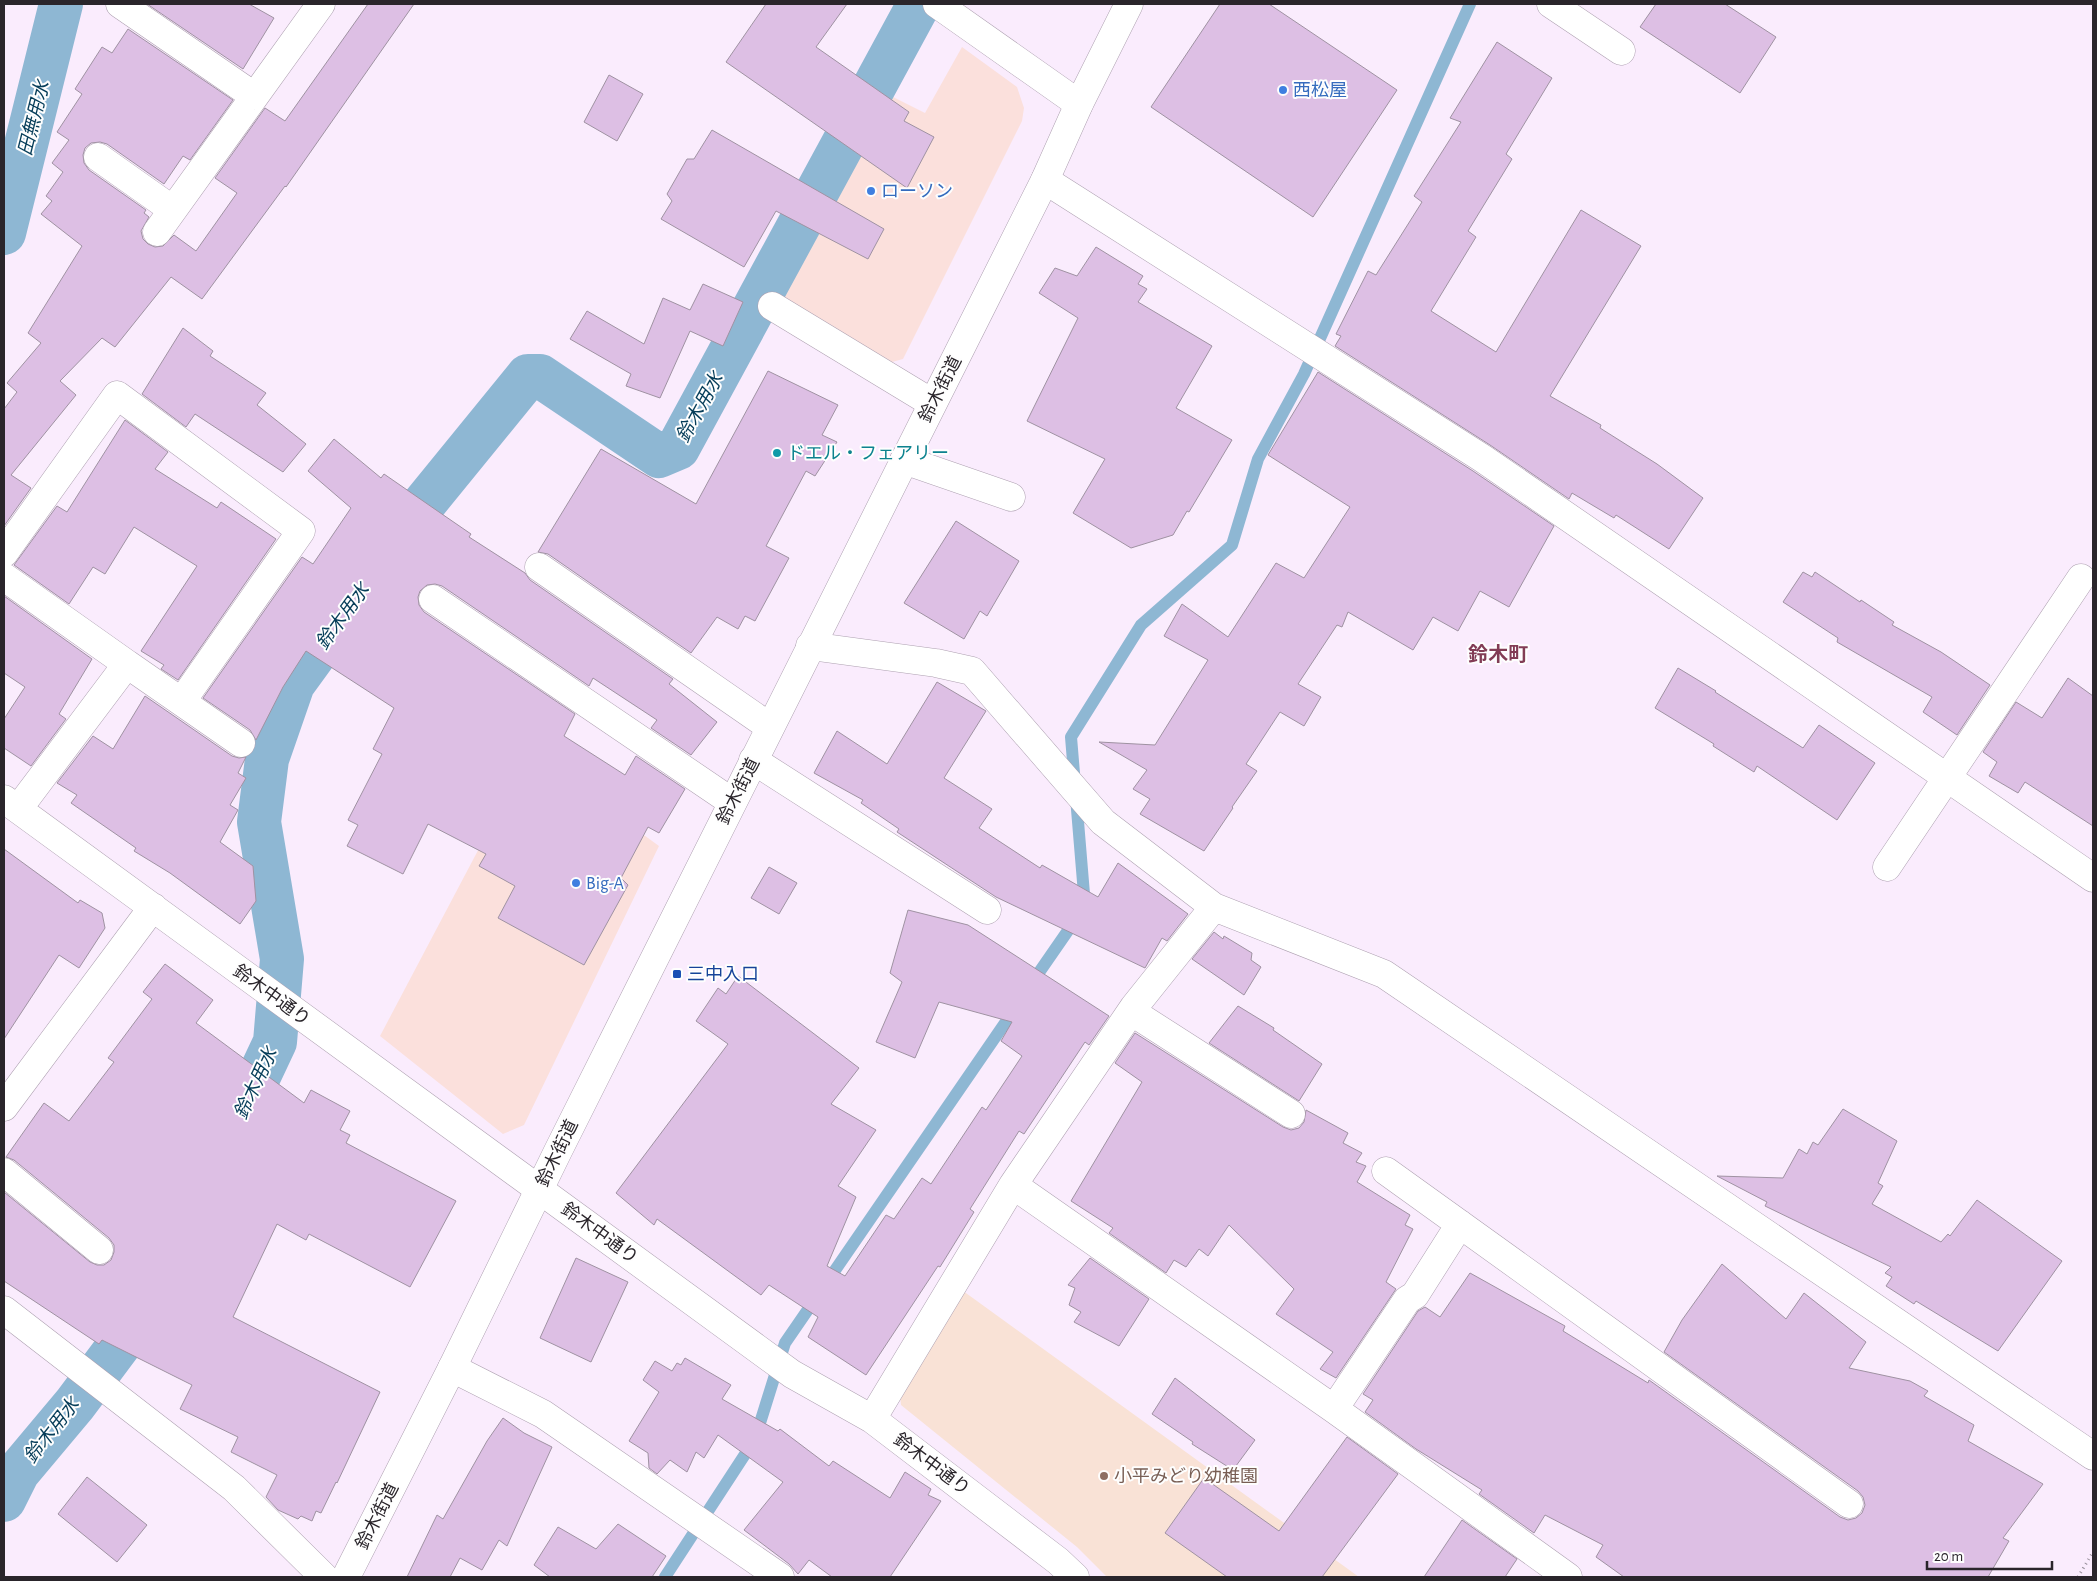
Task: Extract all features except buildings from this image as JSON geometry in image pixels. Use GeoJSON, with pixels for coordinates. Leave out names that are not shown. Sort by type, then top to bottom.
{"type":"FeatureCollection","features":[{"type":"Feature","properties":{"kind":"street"},"geometry":{"type":"LineString","coordinates":[[120,4],[254,96]]}},
{"type":"Feature","properties":{"kind":"street"},"geometry":{"type":"LineString","coordinates":[[157,232],[321,4]]}},
{"type":"Feature","properties":{"kind":"street"},"geometry":{"type":"LineString","coordinates":[[937,4],[1079,104]]}},
{"type":"Feature","properties":{"kind":"street","name":"鈴木街道"},"geometry":{"type":"LineString","coordinates":[[346,1577],[452,1368],[539,1189],[810,646],[1045,180],[1079,104],[1129,4]]}},
{"type":"Feature","properties":{"kind":"street"},"geometry":{"type":"LineString","coordinates":[[1551,4],[1621,51]]}},
{"type":"Feature","properties":{"kind":"street"},"geometry":{"type":"LineString","coordinates":[[98,157],[173,210]]}},
{"type":"Feature","properties":{"kind":"street"},"geometry":{"type":"LineString","coordinates":[[1045,180],[1482,458],[2093,878]]}},
{"type":"Feature","properties":{"kind":"street"},"geometry":{"type":"LineString","coordinates":[[772,306],[932,403]]}},
{"type":"Feature","properties":{"kind":"street"},"geometry":{"type":"LineString","coordinates":[[4,553],[117,395],[301,531],[182,701]]}},
{"type":"Feature","properties":{"kind":"street"},"geometry":{"type":"LineString","coordinates":[[904,460],[1011,497]]}},
{"type":"Feature","properties":{"kind":"street"},"geometry":{"type":"LineString","coordinates":[[539,567],[770,727]]}},
{"type":"Feature","properties":{"kind":"street"},"geometry":{"type":"LineString","coordinates":[[4,577],[241,743]]}},
{"type":"Feature","properties":{"kind":"street"},"geometry":{"type":"LineString","coordinates":[[1887,867],[2081,578]]}},
{"type":"Feature","properties":{"kind":"street"},"geometry":{"type":"LineString","coordinates":[[433,599],[732,802]]}},
{"type":"Feature","properties":{"kind":"street"},"geometry":{"type":"LineString","coordinates":[[810,646],[936,663],[972,671],[1101,819],[1214,906],[1384,974],[2093,1456]]}},
{"type":"Feature","properties":{"kind":"street"},"geometry":{"type":"LineString","coordinates":[[11,804],[127,664]]}},
{"type":"Feature","properties":{"kind":"street"},"geometry":{"type":"LineString","coordinates":[[753,760],[986,910]]}},
{"type":"Feature","properties":{"kind":"street","name":"鈴木中通り"},"geometry":{"type":"LineString","coordinates":[[11,804],[792,1374],[872,1419],[1058,1561],[1075,1577]]}},
{"type":"Feature","properties":{"kind":"street"},"geometry":{"type":"LineString","coordinates":[[872,1419],[1012,1184],[1132,1012],[1214,906]]}},
{"type":"Feature","properties":{"kind":"street"},"geometry":{"type":"LineString","coordinates":[[4,1107],[153,908]]}},
{"type":"Feature","properties":{"kind":"street"},"geometry":{"type":"LineString","coordinates":[[1132,1012],[1292,1114]]}},
{"type":"Feature","properties":{"kind":"street"},"geometry":{"type":"LineString","coordinates":[[1386,1171],[1848,1504]]}},
{"type":"Feature","properties":{"kind":"street"},"geometry":{"type":"LineString","coordinates":[[4,1172],[99,1250]]}},
{"type":"Feature","properties":{"kind":"street"},"geometry":{"type":"LineString","coordinates":[[1012,1184],[1334,1409],[1568,1577]]}},
{"type":"Feature","properties":{"kind":"street"},"geometry":{"type":"LineString","coordinates":[[1334,1409],[1407,1300],[1415,1295],[1460,1224]]}},
{"type":"Feature","properties":{"kind":"street"},"geometry":{"type":"LineString","coordinates":[[4,1310],[234,1488],[324,1577]]}},
{"type":"Feature","properties":{"kind":"street"},"geometry":{"type":"LineString","coordinates":[[452,1368],[543,1414],[780,1577]]}},
{"type":"Feature","properties":{"kind":"path"},"geometry":{"type":"LineString","coordinates":[[2078,1577],[2093,1552]]}},
{"type":"Feature","properties":{"kind":"shaded area"},"geometry":{"type":"Polygon","coordinates":[[[962,47],[1017,87],[1024,108],[1022,121],[903,359],[892,362],[775,295],[883,92],[925,113],[962,47]]]}},
{"type":"Feature","properties":{"kind":"shaded area"},"geometry":{"type":"Polygon","coordinates":[[[530,752],[659,846],[524,1125],[503,1134],[380,1036],[530,752]]]}},
{"type":"Feature","properties":{"kind":"shaded area","name":"小平みどり幼稚園"},"geometry":{"type":"Polygon","coordinates":[[[959,1288],[1359,1577],[1107,1577],[1077,1547],[901,1405],[899,1386],[959,1288]]]}},
{"type":"Feature","properties":{"kind":"waterway","name":"田無用水"},"geometry":{"type":"LineString","coordinates":[[4,233],[61,4]]}},
{"type":"Feature","properties":{"kind":"waterway","name":"鈴木用水"},"geometry":{"type":"LineString","coordinates":[[390,550],[414,516],[528,376],[540,376],[659,456],[678,448],[919,4]]}},
{"type":"Feature","properties":{"kind":"waterway"},"geometry":{"type":"LineString","coordinates":[[1031,984],[1085,906],[1071,737],[1141,625],[1232,545],[1258,459],[1304,374],[1470,4]]}},
{"type":"Feature","properties":{"kind":"waterway","name":"鈴木用水"},"geometry":{"type":"LineString","coordinates":[[236,1125],[275,1042],[282,959],[259,822],[267,759],[293,684],[349,607]]}},
{"type":"Feature","properties":{"kind":"waterway"},"geometry":{"type":"LineString","coordinates":[[665,1577],[755,1439],[785,1343],[1016,1007]]}},
{"type":"Feature","properties":{"kind":"waterway","name":"鈴木用水"},"geometry":{"type":"LineString","coordinates":[[4,1500],[18,1472],[75,1404],[152,1299]]}},
{"type":"Feature","properties":{"kind":"place","name":"西松屋"},"geometry":{"type":"Point","coordinates":[1283,90]}},
{"type":"Feature","properties":{"kind":"place","name":"ローソン"},"geometry":{"type":"Point","coordinates":[871,191]}},
{"type":"Feature","properties":{"kind":"place","name":"ドエル・フェアリー"},"geometry":{"type":"Point","coordinates":[777,453]}},
{"type":"Feature","properties":{"kind":"place","name":"Big-A"},"geometry":{"type":"Point","coordinates":[576,883]}},
{"type":"Feature","properties":{"kind":"place","name":"三中入口"},"geometry":{"type":"Point","coordinates":[677,974]}},
{"type":"Feature","properties":{"kind":"place","name":"小平みどり幼稚園"},"geometry":{"type":"Point","coordinates":[1104,1476]}},
{"type":"Feature","properties":{"kind":"district","name":"鈴木町"},"geometry":{"type":"Point","coordinates":[1498,654]}}]}
